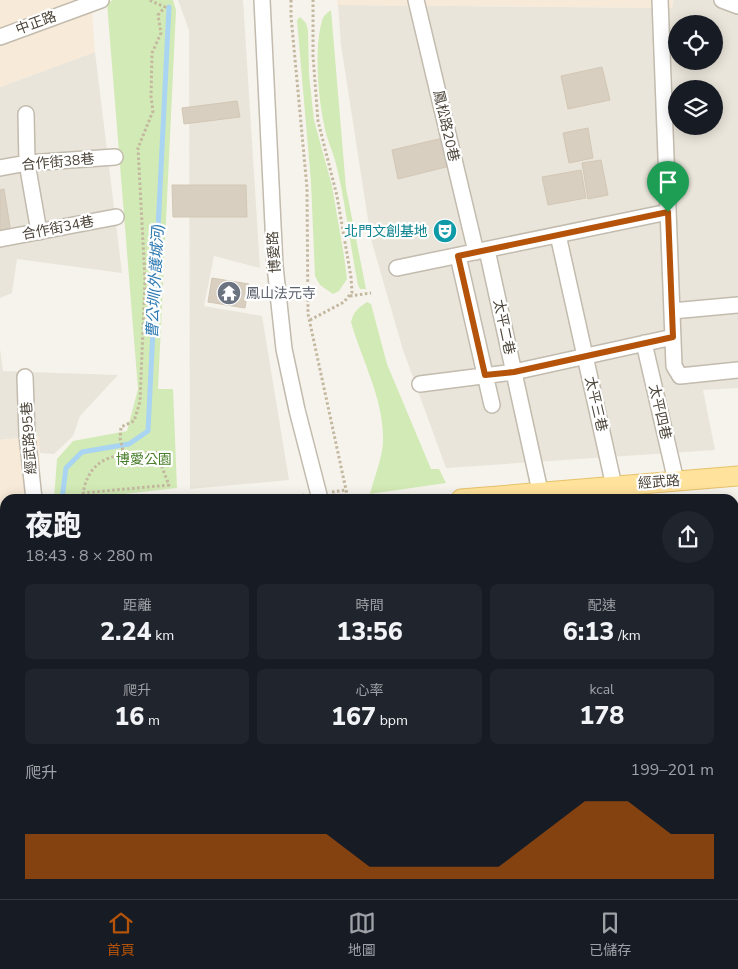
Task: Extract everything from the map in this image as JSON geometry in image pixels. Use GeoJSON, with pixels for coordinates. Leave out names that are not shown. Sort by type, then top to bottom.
{"type":"FeatureCollection","features":[{"type":"Feature","properties":{"kind":"main road","name":"經武路"},"geometry":{"type":"LineString","coordinates":[[510,494],[738,476]]}},
{"type":"Feature","properties":{"kind":"street","name":"中正路"},"geometry":{"type":"LineString","coordinates":[[0,37],[101,0]]}},
{"type":"Feature","properties":{"kind":"street","name":"博愛路"},"geometry":{"type":"LineString","coordinates":[[262,0],[275,266],[284,349],[319,494]]}},
{"type":"Feature","properties":{"kind":"street","name":"鳳松路20巷"},"geometry":{"type":"LineString","coordinates":[[416,0],[481,251]]}},
{"type":"Feature","properties":{"kind":"street"},"geometry":{"type":"LineString","coordinates":[[660,0],[674,366],[680,376],[738,370]]}},
{"type":"Feature","properties":{"kind":"street"},"geometry":{"type":"LineString","coordinates":[[722,0],[738,6]]}},
{"type":"Feature","properties":{"kind":"street"},"geometry":{"type":"LineString","coordinates":[[26,114],[27,163],[39,232]]}},
{"type":"Feature","properties":{"kind":"street","name":"合作街38巷"},"geometry":{"type":"LineString","coordinates":[[0,168],[27,163],[115,157]]}},
{"type":"Feature","properties":{"kind":"street"},"geometry":{"type":"LineString","coordinates":[[397,268],[668,212]]}},
{"type":"Feature","properties":{"kind":"street","name":"合作街34巷"},"geometry":{"type":"LineString","coordinates":[[0,239],[116,217]]}},
{"type":"Feature","properties":{"kind":"street","name":"太平三巷"},"geometry":{"type":"LineString","coordinates":[[558,235],[614,486]]}},
{"type":"Feature","properties":{"kind":"street","name":"太平二巷"},"geometry":{"type":"LineString","coordinates":[[481,251],[514,372],[540,491]]}},
{"type":"Feature","properties":{"kind":"street"},"geometry":{"type":"LineString","coordinates":[[458,256],[492,405]]}},
{"type":"Feature","properties":{"kind":"street"},"geometry":{"type":"LineString","coordinates":[[672,311],[738,305]]}},
{"type":"Feature","properties":{"kind":"street"},"geometry":{"type":"LineString","coordinates":[[420,384],[514,372],[673,337]]}},
{"type":"Feature","properties":{"kind":"street","name":"太平四巷"},"geometry":{"type":"LineString","coordinates":[[644,343],[676,481]]}},
{"type":"Feature","properties":{"kind":"street","name":"經武路95巷"},"geometry":{"type":"LineString","coordinates":[[26,377],[26,435],[33,494]]}},
{"type":"Feature","properties":{"kind":"path"},"geometry":{"type":"LineString","coordinates":[[124,453],[120,438],[121,427],[134,421],[140,402],[143,369],[145,280],[138,148],[153,111],[150,97],[152,53],[161,33],[158,15],[164,7],[149,0]]}},
{"type":"Feature","properties":{"kind":"path"},"geometry":{"type":"LineString","coordinates":[[292,0],[291,16],[307,188],[310,320],[347,494]]}},
{"type":"Feature","properties":{"kind":"path"},"geometry":{"type":"LineString","coordinates":[[310,320],[344,302],[352,292],[341,215],[318,121],[314,82],[313,0]]}},
{"type":"Feature","properties":{"kind":"path"},"geometry":{"type":"LineString","coordinates":[[350,296],[372,292]]}},
{"type":"Feature","properties":{"kind":"path"},"geometry":{"type":"LineString","coordinates":[[156,452],[169,485],[83,493],[85,483],[96,466],[113,456],[124,453],[156,452]]}},
{"type":"Feature","properties":{"kind":"shaded area"},"geometry":{"type":"Polygon","coordinates":[[[0,0],[91,0],[95,52],[0,87],[0,0]]]}},
{"type":"Feature","properties":{"kind":"shaded area"},"geometry":{"type":"Polygon","coordinates":[[[178,0],[243,0],[260,268],[214,256],[204,306],[262,316],[289,480],[190,489],[189,30],[178,0]]]}},
{"type":"Feature","properties":{"kind":"shaded area"},"geometry":{"type":"Polygon","coordinates":[[[337,0],[673,0],[672,8],[338,5],[337,0]]]}},
{"type":"Feature","properties":{"kind":"shaded area"},"geometry":{"type":"Polygon","coordinates":[[[673,0],[733,0],[738,2],[738,388],[703,390],[715,450],[446,468],[403,350],[371,239],[341,45],[338,5],[672,8],[673,0]]]}},
{"type":"Feature","properties":{"kind":"shaded area"},"geometry":{"type":"Polygon","coordinates":[[[95,52],[122,273],[17,259],[12,293],[0,298],[0,87],[95,52]]]}},
{"type":"Feature","properties":{"kind":"shaded area"},"geometry":{"type":"Polygon","coordinates":[[[0,349],[3,371],[118,375],[80,416],[73,436],[54,454],[40,453],[38,436],[0,440],[0,349]]]}},
{"type":"Feature","properties":{"kind":"shaded area"},"geometry":{"type":"Polygon","coordinates":[[[39,436],[41,494],[0,494],[0,440],[39,436]]]}},
{"type":"Feature","properties":{"kind":"green space","name":"博愛公園"},"geometry":{"type":"Polygon","coordinates":[[[113,0],[173,0],[176,10],[158,389],[173,389],[177,488],[124,494],[54,494],[57,459],[73,441],[127,431],[138,389],[107,3],[113,0]]]}},
{"type":"Feature","properties":{"kind":"green space"},"geometry":{"type":"Polygon","coordinates":[[[331,10],[346,188],[366,289],[360,289],[358,285],[335,159],[325,129],[320,100],[318,45],[323,18],[331,10]]]}},
{"type":"Feature","properties":{"kind":"green space"},"geometry":{"type":"Polygon","coordinates":[[[300,17],[306,23],[308,30],[309,75],[314,120],[332,186],[347,279],[339,291],[333,294],[320,285],[315,276],[311,182],[297,20],[300,17]]]}},
{"type":"Feature","properties":{"kind":"green space"},"geometry":{"type":"Polygon","coordinates":[[[367,302],[371,304],[387,364],[431,469],[439,469],[446,483],[370,494],[382,453],[382,425],[372,380],[351,322],[357,310],[367,302]]]}},
{"type":"Feature","properties":{"kind":"building"},"geometry":{"type":"Polygon","coordinates":[[[602,67],[610,100],[568,109],[561,76],[602,67]]]}},
{"type":"Feature","properties":{"kind":"building"},"geometry":{"type":"Polygon","coordinates":[[[237,101],[240,117],[184,124],[182,108],[237,101]]]}},
{"type":"Feature","properties":{"kind":"building"},"geometry":{"type":"Polygon","coordinates":[[[588,128],[593,158],[569,163],[563,133],[588,128]]]}},
{"type":"Feature","properties":{"kind":"building"},"geometry":{"type":"Polygon","coordinates":[[[443,138],[450,166],[398,179],[392,150],[443,138]]]}},
{"type":"Feature","properties":{"kind":"building"},"geometry":{"type":"Polygon","coordinates":[[[601,160],[608,195],[588,199],[582,163],[601,160]]]}},
{"type":"Feature","properties":{"kind":"building"},"geometry":{"type":"Polygon","coordinates":[[[581,170],[586,198],[548,205],[542,177],[581,170]]]}},
{"type":"Feature","properties":{"kind":"building"},"geometry":{"type":"Polygon","coordinates":[[[172,185],[246,185],[247,217],[173,217],[172,185]]]}},
{"type":"Feature","properties":{"kind":"building"},"geometry":{"type":"Polygon","coordinates":[[[4,189],[11,233],[0,234],[0,190],[4,189]]]}},
{"type":"Feature","properties":{"kind":"building","name":"鳳山法元寺"},"geometry":{"type":"Polygon","coordinates":[[[212,278],[249,284],[245,308],[208,302],[212,278]]]}},
{"type":"Feature","properties":{"kind":"waterway","name":"曹公圳(外護城河)"},"geometry":{"type":"LineString","coordinates":[[63,494],[66,468],[82,452],[129,444],[148,431],[169,7]]}},
{"type":"Feature","properties":{"kind":"place","name":"北門文創基地"},"geometry":{"type":"Point","coordinates":[445,231]}},
{"type":"Feature","properties":{"kind":"place","name":"鳳山法元寺"},"geometry":{"type":"Point","coordinates":[229,293]}},
{"type":"Feature","properties":{"kind":"route"},"geometry":{"type":"LineString","coordinates":[[668,212],[673,337],[514,372],[485,375],[458,256],[668,212]]}}]}
